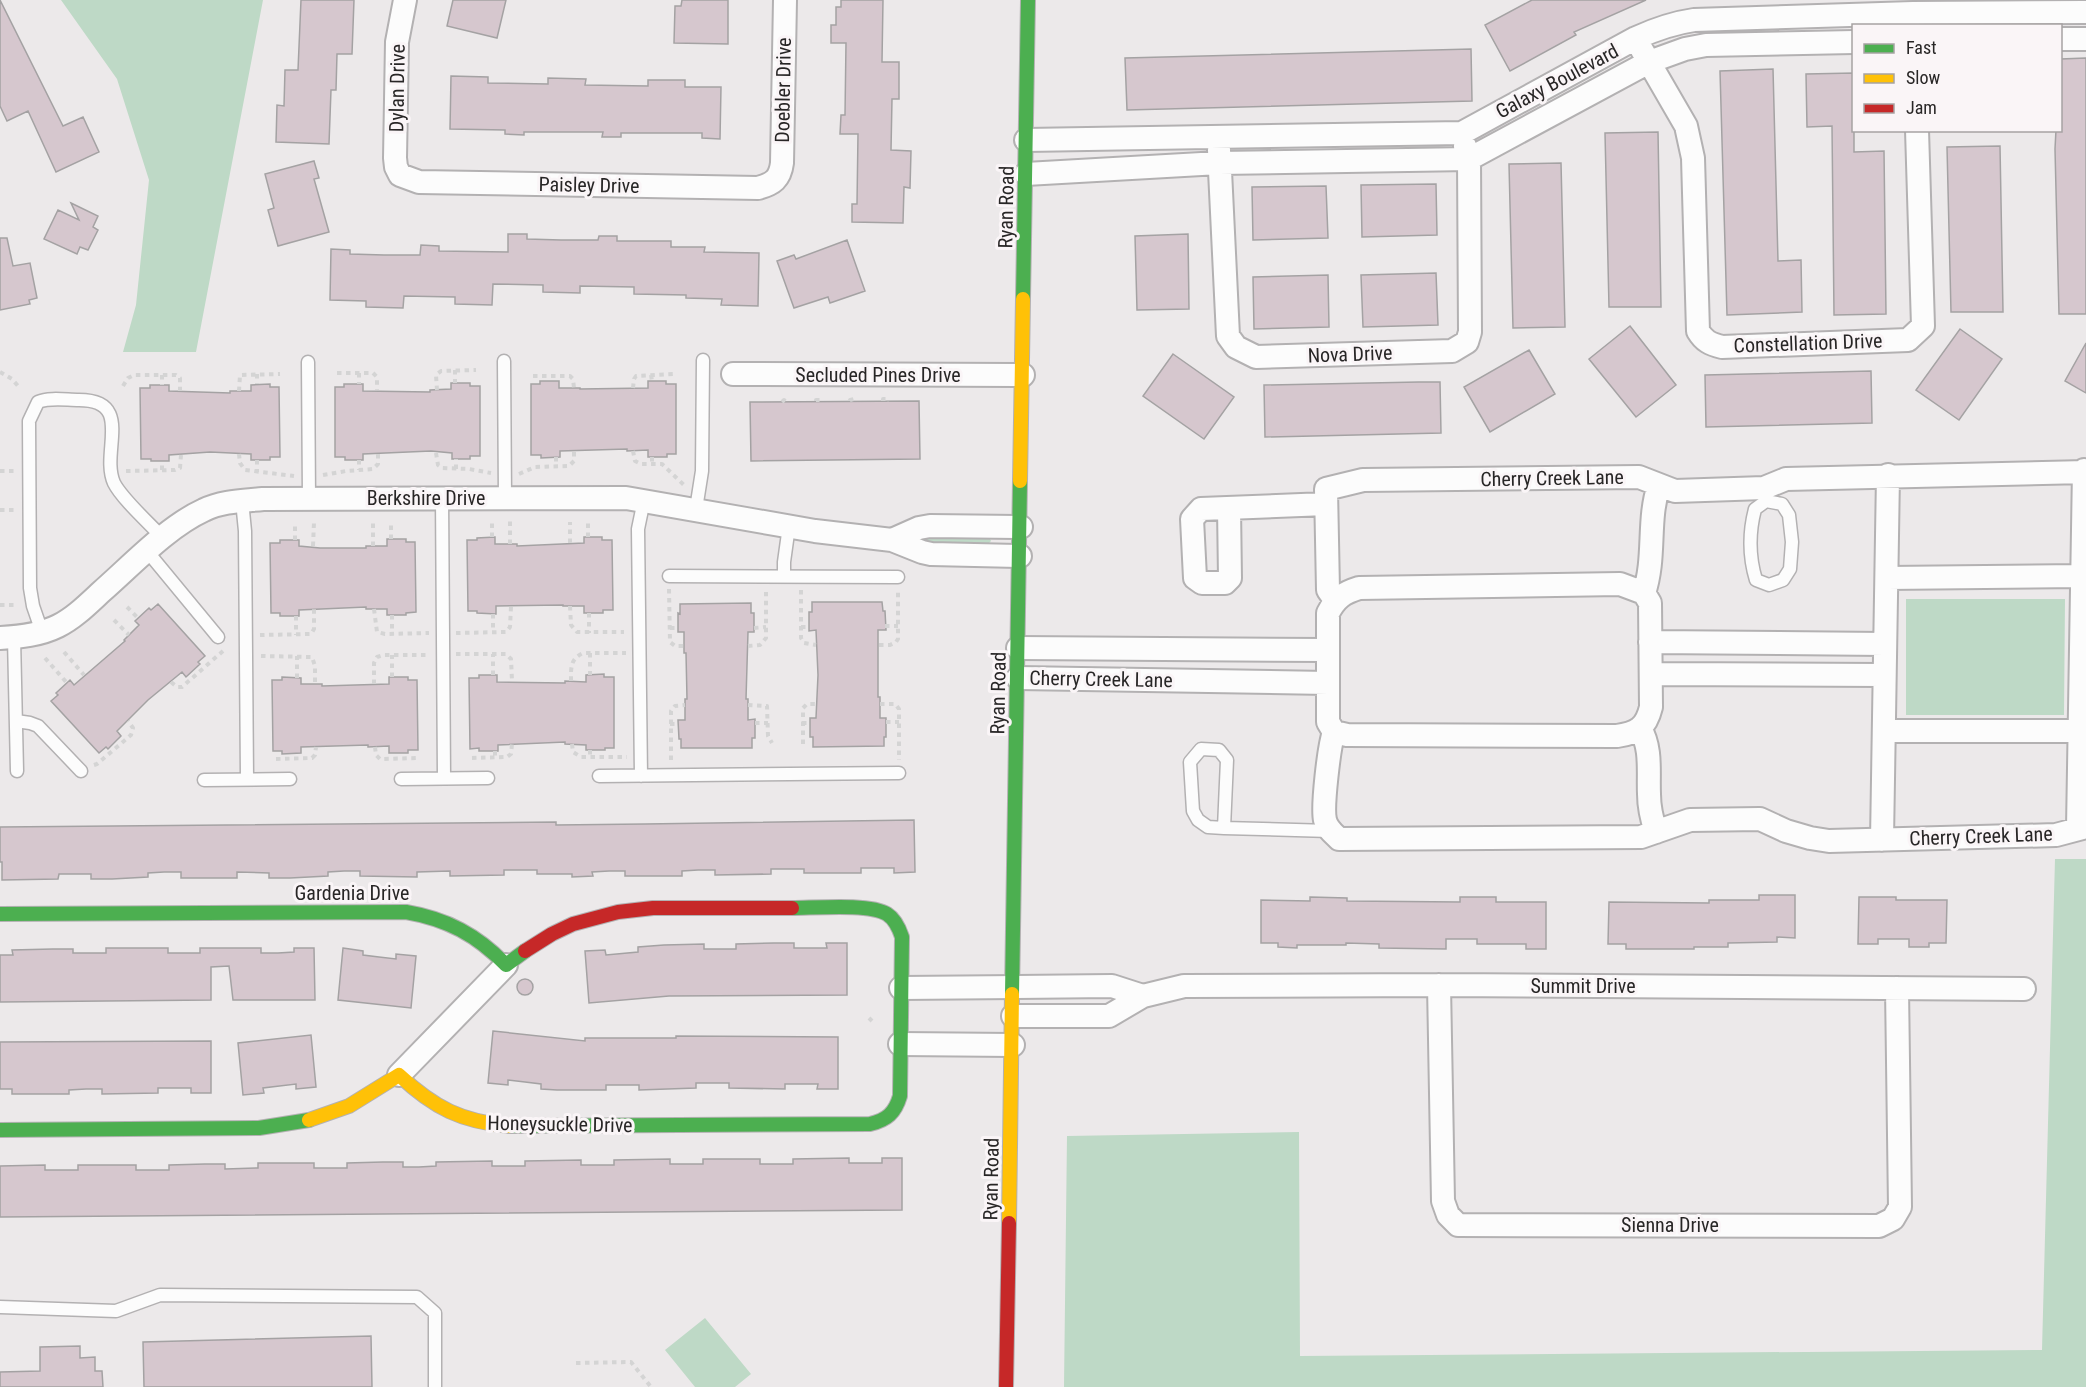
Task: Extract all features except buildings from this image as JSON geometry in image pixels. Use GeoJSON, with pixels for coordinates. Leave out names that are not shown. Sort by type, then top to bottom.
{"type":"FeatureCollection","features":[{"type":"Feature","properties":{"kind":"street","name":"Dylan Drive"},"geometry":{"type":"LineString","coordinates":[[400,175],[395,158],[397,42],[405,0]]}},
{"type":"Feature","properties":{"kind":"street","name":"Doebler Drive"},"geometry":{"type":"LineString","coordinates":[[777,180],[781,173],[782,163],[785,0]]}},
{"type":"Feature","properties":{"kind":"street","name":"Ryan Road"},"geometry":{"type":"LineString","coordinates":[[1006,1387],[1029,0]]}},
{"type":"Feature","properties":{"kind":"street","name":"Galaxy Boulevard"},"geometry":{"type":"LineString","coordinates":[[1026,140],[1462,133],[1636,38],[1675,22],[1769,9],[1913,19],[2086,12]]}},
{"type":"Feature","properties":{"kind":"street","name":"Constellation Drive"},"geometry":{"type":"LineString","coordinates":[[1636,38],[1686,126],[1693,158],[1698,331],[1703,339],[1713,345],[1908,340],[1923,326],[1917,132]]}},
{"type":"Feature","properties":{"kind":"street"},"geometry":{"type":"LineString","coordinates":[[2062,39],[2086,39]]}},
{"type":"Feature","properties":{"kind":"street","name":"Galaxy Boulevard"},"geometry":{"type":"LineString","coordinates":[[1026,174],[1219,163],[1468,159],[1649,62],[1685,48],[1706,45],[1852,42]]}},
{"type":"Feature","properties":{"kind":"street","name":"Nova Drive"},"geometry":{"type":"LineString","coordinates":[[1219,136],[1228,336],[1236,347],[1256,357],[1452,351],[1467,342],[1470,332],[1468,159],[1462,133]]}},
{"type":"Feature","properties":{"kind":"street","name":"Paisley Drive"},"geometry":{"type":"LineString","coordinates":[[400,175],[419,182],[758,188],[777,180]]}},
{"type":"Feature","properties":{"kind":"street","name":"Secluded Pines Drive"},"geometry":{"type":"LineString","coordinates":[[733,374],[1023,375]]}},
{"type":"Feature","properties":{"kind":"street","name":"Cherry Creek Lane"},"geometry":{"type":"LineString","coordinates":[[1326,504],[1326,489],[1363,480],[1639,477],[1675,491],[1765,495],[1786,479],[2085,471],[2082,576],[2083,667],[2079,731],[2082,828],[2056,836],[1829,841],[1786,831],[1760,819],[1690,820],[1641,837],[1339,838],[1330,831]]}},
{"type":"Feature","properties":{"kind":"street","name":"Cherry Creek Lane"},"geometry":{"type":"LineString","coordinates":[[1882,840],[1888,475]]}},
{"type":"Feature","properties":{"kind":"street"},"geometry":{"type":"LineString","coordinates":[[1644,592],[1649,578],[1654,498],[1659,485]]}},
{"type":"Feature","properties":{"kind":"street","name":"Berkshire Drive"},"geometry":{"type":"LineString","coordinates":[[7,638],[42,632],[69,619],[179,525],[205,509],[242,501],[626,498],[789,526],[892,540],[931,554],[1020,556]]}},
{"type":"Feature","properties":{"kind":"street"},"geometry":{"type":"LineString","coordinates":[[1229,508],[1326,504],[1329,590],[1335,600]]}},
{"type":"Feature","properties":{"kind":"street"},"geometry":{"type":"LineString","coordinates":[[892,540],[919,528],[930,526],[1021,527]]}},
{"type":"Feature","properties":{"kind":"street"},"geometry":{"type":"LineString","coordinates":[[1887,578],[2082,576]]}},
{"type":"Feature","properties":{"kind":"street"},"geometry":{"type":"LineString","coordinates":[[1620,584],[1644,592],[1650,603],[1651,707],[1648,718],[1634,734],[1617,736],[1347,735],[1334,732],[1328,722],[1328,613],[1335,600],[1345,592],[1359,588],[1620,584]]}},
{"type":"Feature","properties":{"kind":"street"},"geometry":{"type":"LineString","coordinates":[[1650,642],[1885,644]]}},
{"type":"Feature","properties":{"kind":"street","name":"Cherry Creek Lane"},"geometry":{"type":"LineString","coordinates":[[1018,648],[1328,650]]}},
{"type":"Feature","properties":{"kind":"street"},"geometry":{"type":"LineString","coordinates":[[1651,674],[1884,675]]}},
{"type":"Feature","properties":{"kind":"street","name":"Cherry Creek Lane"},"geometry":{"type":"LineString","coordinates":[[1018,678],[1328,682]]}},
{"type":"Feature","properties":{"kind":"street"},"geometry":{"type":"LineString","coordinates":[[1640,728],[1646,740],[1649,755],[1648,796],[1656,832]]}},
{"type":"Feature","properties":{"kind":"street"},"geometry":{"type":"LineString","coordinates":[[1884,731],[2079,731]]}},
{"type":"Feature","properties":{"kind":"street"},"geometry":{"type":"LineString","coordinates":[[1330,831],[1325,819],[1329,746],[1334,732]]}},
{"type":"Feature","properties":{"kind":"street"},"geometry":{"type":"LineString","coordinates":[[0,1130],[259,1128],[319,1119],[350,1107],[399,1075],[506,965],[525,951],[582,920],[624,911],[653,908],[861,907],[883,911],[896,921],[902,937],[901,987],[1112,986],[1143,996]]}},
{"type":"Feature","properties":{"kind":"street","name":"Gardenia Drive"},"geometry":{"type":"LineString","coordinates":[[0,914],[406,912],[425,914],[459,926],[491,949],[506,965]]}},
{"type":"Feature","properties":{"kind":"street","name":"Sienna Drive"},"geometry":{"type":"LineString","coordinates":[[1439,985],[1443,1202],[1448,1215],[1458,1225],[1879,1226],[1893,1219],[1900,1207],[1897,988]]}},
{"type":"Feature","properties":{"kind":"street","name":"Summit Drive"},"geometry":{"type":"LineString","coordinates":[[1013,1016],[1109,1016],[1143,996],[1184,986],[1439,985],[2024,989]]}},
{"type":"Feature","properties":{"kind":"street","name":"Honeysuckle Drive"},"geometry":{"type":"LineString","coordinates":[[399,1075],[423,1098],[443,1110],[479,1124],[513,1126],[870,1124],[886,1119],[897,1108],[900,1096],[901,987]]}},
{"type":"Feature","properties":{"kind":"street"},"geometry":{"type":"LineString","coordinates":[[900,1044],[1013,1045]]}},
{"type":"Feature","properties":{"kind":"lane"},"geometry":{"type":"LineString","coordinates":[[696,509],[702,471],[703,360]]}},
{"type":"Feature","properties":{"kind":"lane"},"geometry":{"type":"LineString","coordinates":[[504,361],[505,498]]}},
{"type":"Feature","properties":{"kind":"lane"},"geometry":{"type":"LineString","coordinates":[[308,362],[309,499]]}},
{"type":"Feature","properties":{"kind":"lane"},"geometry":{"type":"LineString","coordinates":[[42,632],[33,606],[30,588],[30,421],[38,402],[51,399],[88,400],[100,402],[110,413],[114,482],[218,638]]}},
{"type":"Feature","properties":{"kind":"lane"},"geometry":{"type":"LineString","coordinates":[[1765,495],[1782,504],[1789,515],[1792,542],[1791,570],[1783,580],[1769,585],[1756,580],[1751,563],[1750,525],[1755,509],[1765,495]]}},
{"type":"Feature","properties":{"kind":"lane"},"geometry":{"type":"LineString","coordinates":[[442,498],[444,778]]}},
{"type":"Feature","properties":{"kind":"lane"},"geometry":{"type":"LineString","coordinates":[[641,776],[638,529],[644,500]]}},
{"type":"Feature","properties":{"kind":"lane"},"geometry":{"type":"LineString","coordinates":[[242,501],[245,531],[247,779]]}},
{"type":"Feature","properties":{"kind":"lane"},"geometry":{"type":"LineString","coordinates":[[784,576],[789,526]]}},
{"type":"Feature","properties":{"kind":"lane"},"geometry":{"type":"LineString","coordinates":[[669,579],[784,576],[898,581]]}},
{"type":"Feature","properties":{"kind":"lane"},"geometry":{"type":"LineString","coordinates":[[7,638],[16,722],[16,771]]}},
{"type":"Feature","properties":{"kind":"lane"},"geometry":{"type":"LineString","coordinates":[[16,722],[38,726],[81,771]]}},
{"type":"Feature","properties":{"kind":"lane"},"geometry":{"type":"LineString","coordinates":[[1224,828],[1227,760],[1219,750],[1201,749],[1190,762],[1193,811],[1198,820],[1208,827],[1224,828],[1330,831]]}},
{"type":"Feature","properties":{"kind":"lane"},"geometry":{"type":"LineString","coordinates":[[599,776],[899,770]]}},
{"type":"Feature","properties":{"kind":"lane"},"geometry":{"type":"LineString","coordinates":[[401,779],[488,778]]}},
{"type":"Feature","properties":{"kind":"lane"},"geometry":{"type":"LineString","coordinates":[[204,780],[290,779]]}},
{"type":"Feature","properties":{"kind":"lane"},"geometry":{"type":"LineString","coordinates":[[0,1307],[116,1311],[160,1295],[417,1297],[435,1313],[435,1387]]}},
{"type":"Feature","properties":{"kind":"path"},"geometry":{"type":"LineString","coordinates":[[437,390],[437,373],[443,370],[476,370]]}},
{"type":"Feature","properties":{"kind":"path"},"geometry":{"type":"LineString","coordinates":[[455,370],[455,383]]}},
{"type":"Feature","properties":{"kind":"path"},"geometry":{"type":"LineString","coordinates":[[0,372],[12,379],[18,386]]}},
{"type":"Feature","properties":{"kind":"path"},"geometry":{"type":"LineString","coordinates":[[337,373],[370,372],[375,375],[377,390]]}},
{"type":"Feature","properties":{"kind":"path"},"geometry":{"type":"LineString","coordinates":[[359,373],[359,384]]}},
{"type":"Feature","properties":{"kind":"path"},"geometry":{"type":"LineString","coordinates":[[257,374],[257,384]]}},
{"type":"Feature","properties":{"kind":"path"},"geometry":{"type":"LineString","coordinates":[[239,391],[240,375],[280,374]]}},
{"type":"Feature","properties":{"kind":"path"},"geometry":{"type":"LineString","coordinates":[[162,375],[162,385]]}},
{"type":"Feature","properties":{"kind":"path"},"geometry":{"type":"LineString","coordinates":[[556,375],[556,381]]}},
{"type":"Feature","properties":{"kind":"path"},"geometry":{"type":"LineString","coordinates":[[633,388],[636,375],[673,375]]}},
{"type":"Feature","properties":{"kind":"path"},"geometry":{"type":"LineString","coordinates":[[651,375],[652,381]]}},
{"type":"Feature","properties":{"kind":"path"},"geometry":{"type":"LineString","coordinates":[[123,386],[131,376],[180,376],[180,391]]}},
{"type":"Feature","properties":{"kind":"path"},"geometry":{"type":"LineString","coordinates":[[533,376],[570,376],[573,379],[574,388]]}},
{"type":"Feature","properties":{"kind":"path"},"geometry":{"type":"LineString","coordinates":[[518,474],[535,467],[572,464],[574,451]]}},
{"type":"Feature","properties":{"kind":"path"},"geometry":{"type":"LineString","coordinates":[[633,451],[635,461],[641,464],[666,466],[687,487]]}},
{"type":"Feature","properties":{"kind":"path"},"geometry":{"type":"LineString","coordinates":[[320,476],[340,471],[370,470],[376,467],[378,453]]}},
{"type":"Feature","properties":{"kind":"path"},"geometry":{"type":"LineString","coordinates":[[436,453],[440,467],[445,469],[474,470],[495,474]]}},
{"type":"Feature","properties":{"kind":"path"},"geometry":{"type":"LineString","coordinates":[[239,454],[243,468],[257,472],[298,476]]}},
{"type":"Feature","properties":{"kind":"path"},"geometry":{"type":"LineString","coordinates":[[123,471],[175,470],[180,468],[181,455]]}},
{"type":"Feature","properties":{"kind":"path"},"geometry":{"type":"LineString","coordinates":[[652,457],[652,464]]}},
{"type":"Feature","properties":{"kind":"path"},"geometry":{"type":"LineString","coordinates":[[556,458],[556,467]]}},
{"type":"Feature","properties":{"kind":"path"},"geometry":{"type":"LineString","coordinates":[[456,459],[456,469]]}},
{"type":"Feature","properties":{"kind":"path"},"geometry":{"type":"LineString","coordinates":[[257,460],[257,472]]}},
{"type":"Feature","properties":{"kind":"path"},"geometry":{"type":"LineString","coordinates":[[359,460],[359,471]]}},
{"type":"Feature","properties":{"kind":"path"},"geometry":{"type":"LineString","coordinates":[[162,461],[162,470]]}},
{"type":"Feature","properties":{"kind":"path"},"geometry":{"type":"LineString","coordinates":[[0,471],[20,471]]}},
{"type":"Feature","properties":{"kind":"path"},"geometry":{"type":"LineString","coordinates":[[0,510],[20,510]]}},
{"type":"Feature","properties":{"kind":"path"},"geometry":{"type":"LineString","coordinates":[[510,521],[510,544]]}},
{"type":"Feature","properties":{"kind":"path"},"geometry":{"type":"LineString","coordinates":[[314,522],[314,546]]}},
{"type":"Feature","properties":{"kind":"path"},"geometry":{"type":"LineString","coordinates":[[373,522],[373,546]]}},
{"type":"Feature","properties":{"kind":"path"},"geometry":{"type":"LineString","coordinates":[[391,522],[391,539]]}},
{"type":"Feature","properties":{"kind":"path"},"geometry":{"type":"LineString","coordinates":[[492,522],[492,537]]}},
{"type":"Feature","properties":{"kind":"path"},"geometry":{"type":"LineString","coordinates":[[570,522],[570,543]]}},
{"type":"Feature","properties":{"kind":"path"},"geometry":{"type":"LineString","coordinates":[[588,522],[588,537]]}},
{"type":"Feature","properties":{"kind":"path"},"geometry":{"type":"LineString","coordinates":[[295,523],[295,540]]}},
{"type":"Feature","properties":{"kind":"path"},"geometry":{"type":"LineString","coordinates":[[669,579],[670,642],[675,646],[684,646]]}},
{"type":"Feature","properties":{"kind":"path"},"geometry":{"type":"LineString","coordinates":[[879,645],[890,645],[896,642],[898,581]]}},
{"type":"Feature","properties":{"kind":"path"},"geometry":{"type":"LineString","coordinates":[[748,646],[757,646],[766,638],[766,586]]}},
{"type":"Feature","properties":{"kind":"path"},"geometry":{"type":"LineString","coordinates":[[801,587],[801,638],[804,643],[816,645]]}},
{"type":"Feature","properties":{"kind":"path"},"geometry":{"type":"LineString","coordinates":[[0,605],[22,605]]}},
{"type":"Feature","properties":{"kind":"path"},"geometry":{"type":"LineString","coordinates":[[570,606],[573,629],[581,633],[631,632]]}},
{"type":"Feature","properties":{"kind":"path"},"geometry":{"type":"LineString","coordinates":[[128,607],[138,618]]}},
{"type":"Feature","properties":{"kind":"path"},"geometry":{"type":"LineString","coordinates":[[453,633],[506,632],[509,630],[511,607]]}},
{"type":"Feature","properties":{"kind":"path"},"geometry":{"type":"LineString","coordinates":[[256,635],[307,635],[313,632],[314,609]]}},
{"type":"Feature","properties":{"kind":"path"},"geometry":{"type":"LineString","coordinates":[[374,609],[377,632],[432,633]]}},
{"type":"Feature","properties":{"kind":"path"},"geometry":{"type":"LineString","coordinates":[[589,613],[589,633]]}},
{"type":"Feature","properties":{"kind":"path"},"geometry":{"type":"LineString","coordinates":[[493,614],[493,632]]}},
{"type":"Feature","properties":{"kind":"path"},"geometry":{"type":"LineString","coordinates":[[392,615],[392,634]]}},
{"type":"Feature","properties":{"kind":"path"},"geometry":{"type":"LineString","coordinates":[[296,616],[296,635]]}},
{"type":"Feature","properties":{"kind":"path"},"geometry":{"type":"LineString","coordinates":[[114,620],[129,635]]}},
{"type":"Feature","properties":{"kind":"path"},"geometry":{"type":"LineString","coordinates":[[885,626],[898,626]]}},
{"type":"Feature","properties":{"kind":"path"},"geometry":{"type":"LineString","coordinates":[[754,628],[766,627]]}},
{"type":"Feature","properties":{"kind":"path"},"geometry":{"type":"LineString","coordinates":[[801,627],[809,627]]}},
{"type":"Feature","properties":{"kind":"path"},"geometry":{"type":"LineString","coordinates":[[670,628],[678,628]]}},
{"type":"Feature","properties":{"kind":"path"},"geometry":{"type":"LineString","coordinates":[[171,682],[180,687],[224,650],[223,643],[218,638]]}},
{"type":"Feature","properties":{"kind":"path"},"geometry":{"type":"LineString","coordinates":[[64,652],[84,675]]}},
{"type":"Feature","properties":{"kind":"path"},"geometry":{"type":"LineString","coordinates":[[572,681],[573,660],[583,653],[630,652]]}},
{"type":"Feature","properties":{"kind":"path"},"geometry":{"type":"LineString","coordinates":[[590,653],[590,675]]}},
{"type":"Feature","properties":{"kind":"path"},"geometry":{"type":"LineString","coordinates":[[453,654],[506,654],[511,659],[512,681]]}},
{"type":"Feature","properties":{"kind":"path"},"geometry":{"type":"LineString","coordinates":[[493,654],[493,675]]}},
{"type":"Feature","properties":{"kind":"path"},"geometry":{"type":"LineString","coordinates":[[392,655],[392,677]]}},
{"type":"Feature","properties":{"kind":"path"},"geometry":{"type":"LineString","coordinates":[[374,684],[375,660],[379,656],[433,655]]}},
{"type":"Feature","properties":{"kind":"path"},"geometry":{"type":"LineString","coordinates":[[257,656],[312,657],[315,684]]}},
{"type":"Feature","properties":{"kind":"path"},"geometry":{"type":"LineString","coordinates":[[297,656],[297,678]]}},
{"type":"Feature","properties":{"kind":"path"},"geometry":{"type":"LineString","coordinates":[[45,658],[67,683]]}},
{"type":"Feature","properties":{"kind":"path"},"geometry":{"type":"LineString","coordinates":[[803,744],[803,708],[807,704],[816,704]]}},
{"type":"Feature","properties":{"kind":"path"},"geometry":{"type":"LineString","coordinates":[[880,704],[897,705],[899,709],[899,770]]}},
{"type":"Feature","properties":{"kind":"path"},"geometry":{"type":"LineString","coordinates":[[670,764],[672,708],[685,705]]}},
{"type":"Feature","properties":{"kind":"path"},"geometry":{"type":"LineString","coordinates":[[748,705],[767,706],[768,736],[772,742]]}},
{"type":"Feature","properties":{"kind":"path"},"geometry":{"type":"LineString","coordinates":[[91,763],[97,764],[120,741],[133,732],[133,726],[128,721]]}},
{"type":"Feature","properties":{"kind":"path"},"geometry":{"type":"LineString","coordinates":[[886,722],[899,722]]}},
{"type":"Feature","properties":{"kind":"path"},"geometry":{"type":"LineString","coordinates":[[755,723],[768,723]]}},
{"type":"Feature","properties":{"kind":"path"},"geometry":{"type":"LineString","coordinates":[[802,723],[810,723]]}},
{"type":"Feature","properties":{"kind":"path"},"geometry":{"type":"LineString","coordinates":[[670,724],[678,724]]}},
{"type":"Feature","properties":{"kind":"path"},"geometry":{"type":"LineString","coordinates":[[472,758],[510,756],[512,744]]}},
{"type":"Feature","properties":{"kind":"path"},"geometry":{"type":"LineString","coordinates":[[572,744],[575,755],[630,757]]}},
{"type":"Feature","properties":{"kind":"path"},"geometry":{"type":"LineString","coordinates":[[276,759],[297,756],[315,757],[316,747]]}},
{"type":"Feature","properties":{"kind":"path"},"geometry":{"type":"LineString","coordinates":[[375,747],[378,757],[416,758]]}},
{"type":"Feature","properties":{"kind":"path"},"geometry":{"type":"LineString","coordinates":[[590,750],[590,757]]}},
{"type":"Feature","properties":{"kind":"path"},"geometry":{"type":"LineString","coordinates":[[495,751],[495,758]]}},
{"type":"Feature","properties":{"kind":"path"},"geometry":{"type":"LineString","coordinates":[[395,753],[395,759]]}},
{"type":"Feature","properties":{"kind":"path"},"geometry":{"type":"LineString","coordinates":[[576,1363],[631,1362],[651,1387]]}},
{"type":"Feature","properties":{"kind":"green space"},"geometry":{"type":"Polygon","coordinates":[[[61,0],[263,0],[196,352],[123,352],[136,305],[149,180],[117,79],[61,0]]]}},
{"type":"Feature","properties":{"kind":"green space"},"geometry":{"type":"Polygon","coordinates":[[[926,537],[989,537],[991,541],[986,546],[926,544],[924,540],[926,537]]]}},
{"type":"Feature","properties":{"kind":"green space"},"geometry":{"type":"Polygon","coordinates":[[[1906,599],[2065,599],[2064,715],[1906,715],[1906,599]]]}},
{"type":"Feature","properties":{"kind":"green space"},"geometry":{"type":"Polygon","coordinates":[[[2055,859],[2086,859],[2086,1387],[1064,1387],[1067,1136],[1299,1132],[1300,1356],[2042,1350],[2055,859]]]}},
{"type":"Feature","properties":{"kind":"green space"},"geometry":{"type":"Polygon","coordinates":[[[705,1318],[751,1374],[735,1387],[695,1387],[665,1350],[705,1318]]]}},
{"type":"Feature","properties":{"kind":"traffic: fast"},"geometry":{"type":"LineString","coordinates":[[1023,299],[1028,0]]}},
{"type":"Feature","properties":{"kind":"traffic: fast"},"geometry":{"type":"LineString","coordinates":[[1012,994],[1020,481]]}},
{"type":"Feature","properties":{"kind":"traffic: fast"},"geometry":{"type":"LineString","coordinates":[[510,1126],[870,1124],[886,1118],[896,1107],[900,1096],[902,937],[900,930],[890,916],[868,908],[792,908]]}},
{"type":"Feature","properties":{"kind":"traffic: fast"},"geometry":{"type":"LineString","coordinates":[[0,914],[406,912],[435,919],[461,930],[484,945],[506,965],[525,951]]}},
{"type":"Feature","properties":{"kind":"traffic: fast"},"geometry":{"type":"LineString","coordinates":[[0,1130],[259,1128],[309,1120]]}},
{"type":"Feature","properties":{"kind":"traffic: slow"},"geometry":{"type":"LineString","coordinates":[[1020,481],[1023,299]]}},
{"type":"Feature","properties":{"kind":"traffic: slow"},"geometry":{"type":"LineString","coordinates":[[1009,1223],[1012,994]]}},
{"type":"Feature","properties":{"kind":"traffic: slow"},"geometry":{"type":"LineString","coordinates":[[309,1120],[349,1106],[399,1075],[437,1105],[463,1117],[510,1126]]}},
{"type":"Feature","properties":{"kind":"traffic: jam"},"geometry":{"type":"LineString","coordinates":[[525,951],[573,924],[618,912],[653,908],[792,908]]}},
{"type":"Feature","properties":{"kind":"traffic: jam"},"geometry":{"type":"LineString","coordinates":[[1006,1387],[1009,1223]]}}]}
